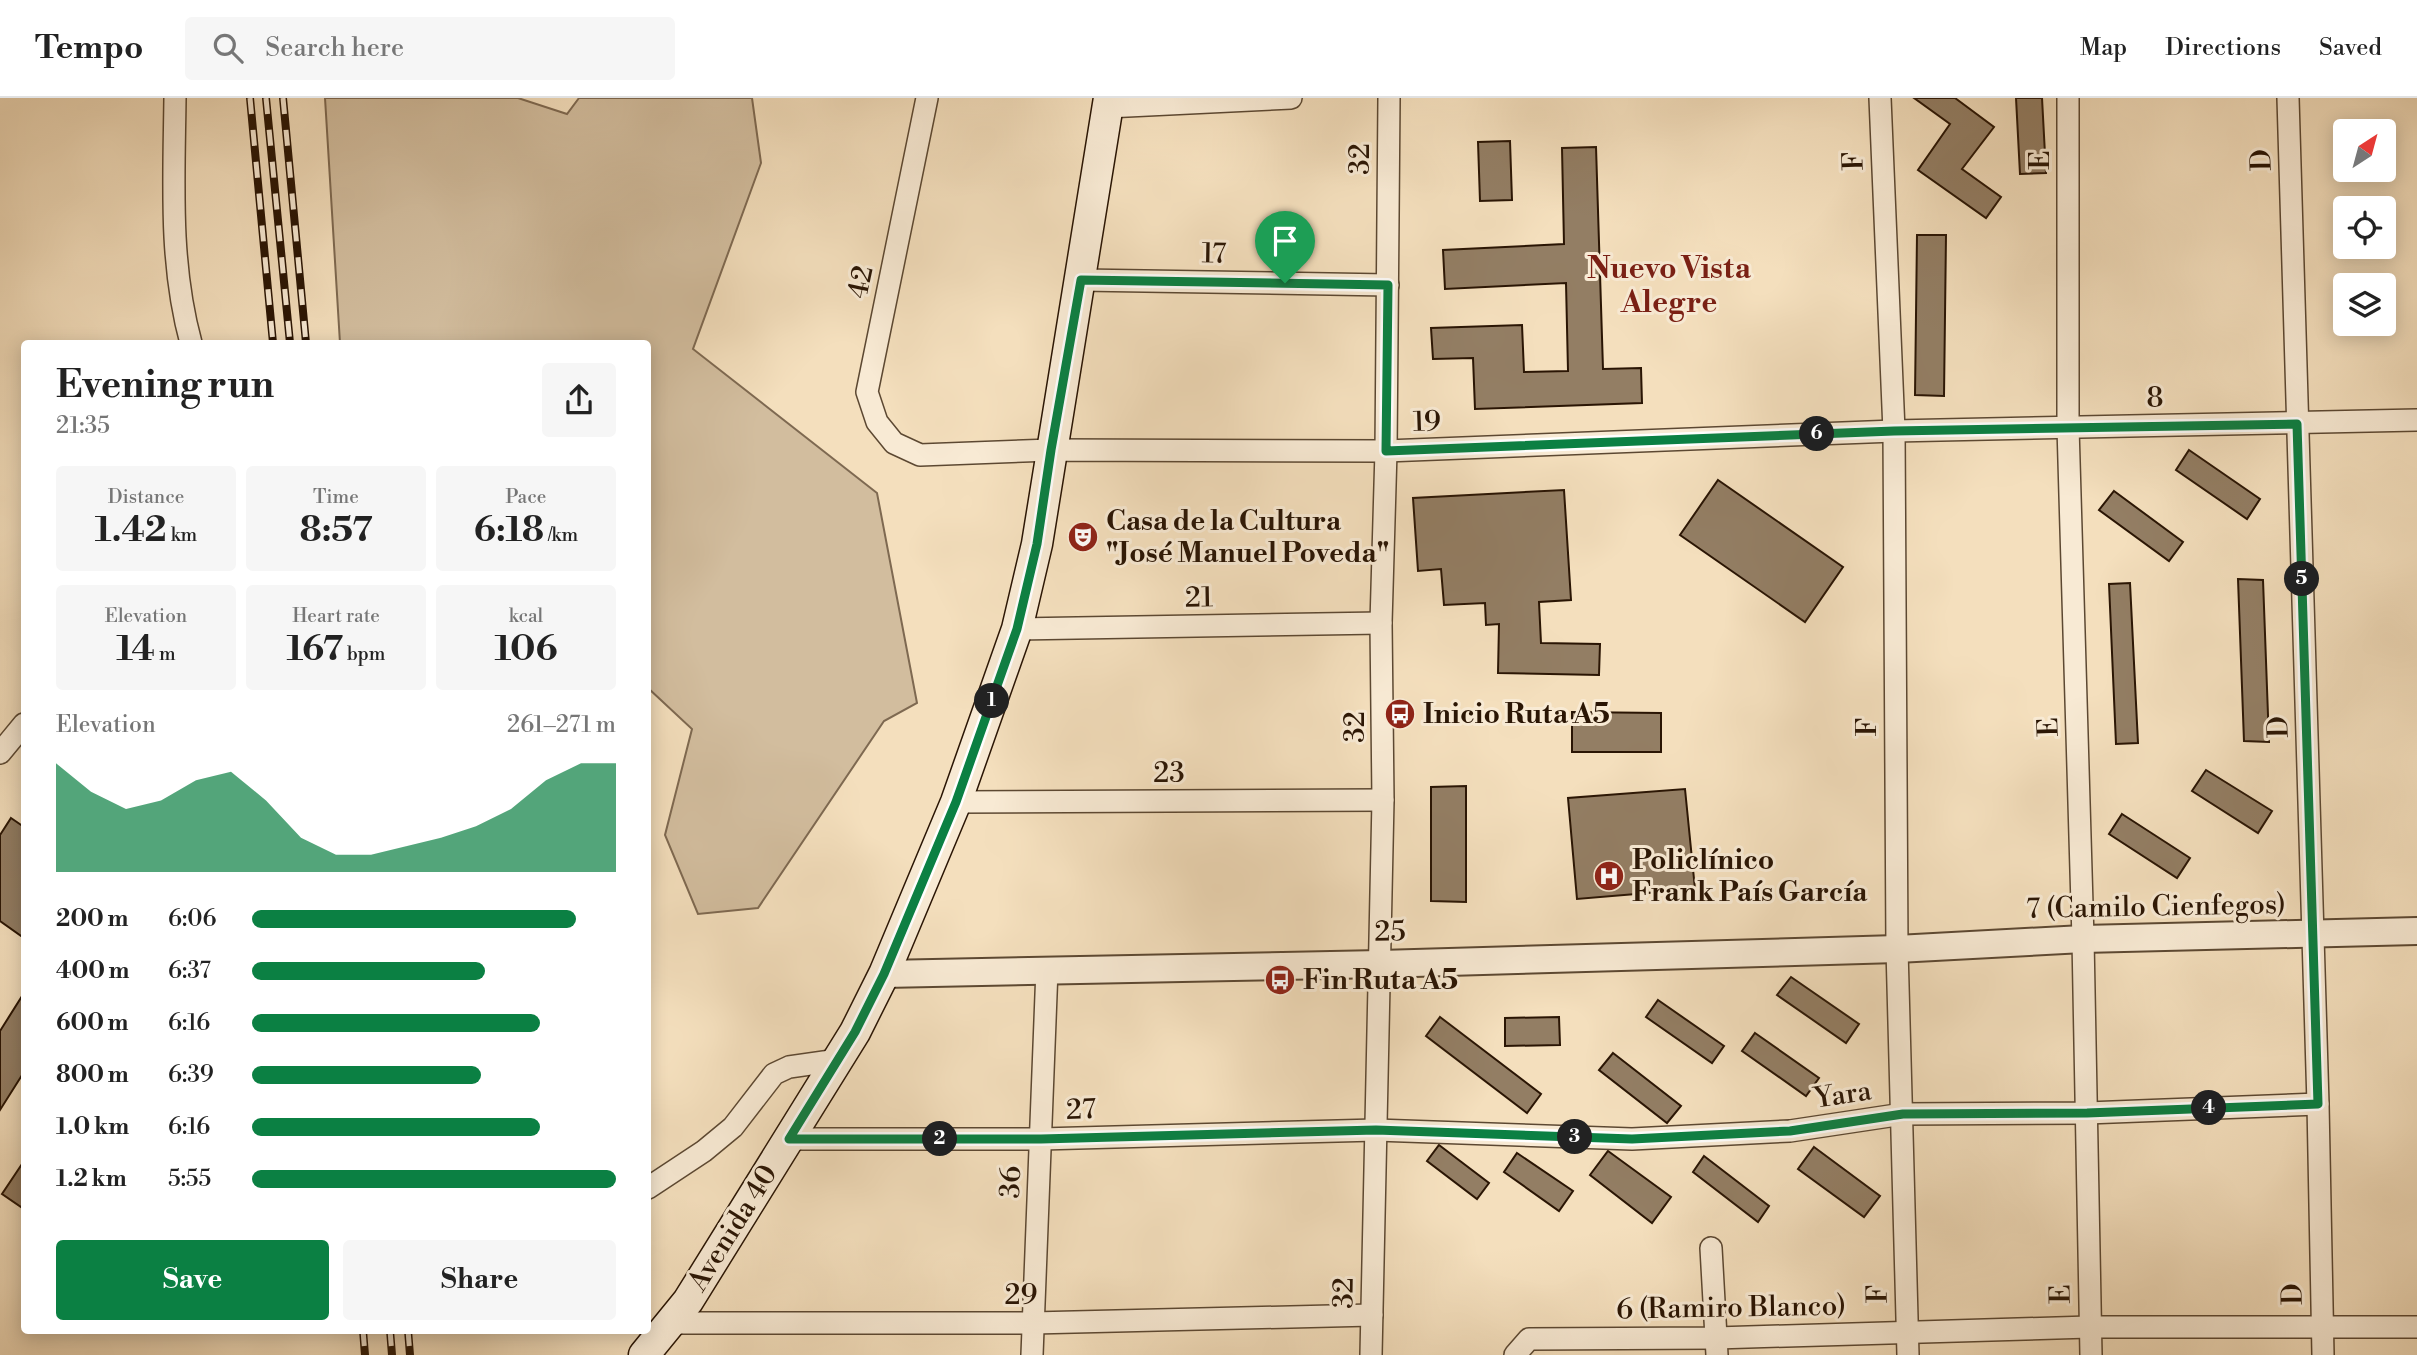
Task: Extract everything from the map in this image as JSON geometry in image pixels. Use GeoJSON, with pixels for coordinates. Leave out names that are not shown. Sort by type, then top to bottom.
{"type":"FeatureCollection","features":[{"type":"Feature","properties":{"kind":"main road","name":"Avenida 40"},"geometry":{"type":"LineString","coordinates":[[644,1355],[688,1301],[855,1032],[884,974],[956,802],[1017,629],[1037,544],[1108,103]]}},
{"type":"Feature","properties":{"kind":"street"},"geometry":{"type":"LineString","coordinates":[[175,98],[173,219],[181,305],[190,340]]}},
{"type":"Feature","properties":{"kind":"street","name":"42"},"geometry":{"type":"LineString","coordinates":[[920,455],[894,443],[877,422],[867,392],[927,98]]}},
{"type":"Feature","properties":{"kind":"street"},"geometry":{"type":"LineString","coordinates":[[1108,103],[1291,98]]}},
{"type":"Feature","properties":{"kind":"street","name":"32"},"geometry":{"type":"LineString","coordinates":[[1371,1355],[1383,800],[1381,623],[1386,451],[1389,98]]}},
{"type":"Feature","properties":{"kind":"street","name":"F"},"geometry":{"type":"LineString","coordinates":[[1880,98],[1894,431],[1897,949],[1908,1355]]}},
{"type":"Feature","properties":{"kind":"street","name":"E"},"geometry":{"type":"LineString","coordinates":[[2067,98],[2068,427],[2083,939],[2091,1355]]}},
{"type":"Feature","properties":{"kind":"street","name":"D"},"geometry":{"type":"LineString","coordinates":[[2288,98],[2314,935],[2323,1355]]}},
{"type":"Feature","properties":{"kind":"street","name":"17"},"geometry":{"type":"LineString","coordinates":[[1081,280],[1388,285]]}},
{"type":"Feature","properties":{"kind":"street","name":"8"},"geometry":{"type":"LineString","coordinates":[[1894,431],[2417,420]]}},
{"type":"Feature","properties":{"kind":"street","name":"19"},"geometry":{"type":"LineString","coordinates":[[920,455],[1051,450],[1386,451],[1894,431]]}},
{"type":"Feature","properties":{"kind":"street","name":"21"},"geometry":{"type":"LineString","coordinates":[[1017,629],[1381,623]]}},
{"type":"Feature","properties":{"kind":"street"},"geometry":{"type":"LineString","coordinates":[[0,753],[21,728]]}},
{"type":"Feature","properties":{"kind":"street","name":"23"},"geometry":{"type":"LineString","coordinates":[[956,802],[1383,800]]}},
{"type":"Feature","properties":{"kind":"street","name":"7 (Camilo Cienfegos)"},"geometry":{"type":"LineString","coordinates":[[1897,949],[2083,939],[2417,931]]}},
{"type":"Feature","properties":{"kind":"street","name":"25"},"geometry":{"type":"LineString","coordinates":[[884,974],[1380,964],[1897,949]]}},
{"type":"Feature","properties":{"kind":"street","name":"36"},"geometry":{"type":"LineString","coordinates":[[1032,1355],[1047,969]]}},
{"type":"Feature","properties":{"kind":"street"},"geometry":{"type":"LineString","coordinates":[[651,1186],[704,1151],[733,1127],[774,1074],[789,1067],[838,1060]]}},
{"type":"Feature","properties":{"kind":"street","name":"Yara"},"geometry":{"type":"LineString","coordinates":[[1376,1130],[1632,1139],[1790,1131],[1903,1114],[2087,1113],[2318,1104]]}},
{"type":"Feature","properties":{"kind":"street","name":"27"},"geometry":{"type":"LineString","coordinates":[[789,1139],[1041,1139],[1376,1130]]}},
{"type":"Feature","properties":{"kind":"street"},"geometry":{"type":"LineString","coordinates":[[1711,1248],[1716,1346]]}},
{"type":"Feature","properties":{"kind":"street","name":"29"},"geometry":{"type":"LineString","coordinates":[[670,1323],[1033,1323],[1372,1315]]}},
{"type":"Feature","properties":{"kind":"street","name":"6 (Ramiro Blanco)"},"geometry":{"type":"LineString","coordinates":[[1515,1355],[1530,1347],[1716,1346],[1906,1332],[2089,1327],[2417,1326]]}},
{"type":"Feature","properties":{"kind":"shaded area"},"geometry":{"type":"Polygon","coordinates":[[[325,98],[518,98],[567,114],[579,98],[752,98],[761,163],[693,349],[877,493],[917,703],[884,721],[758,908],[698,914],[665,835],[692,729],[651,691],[651,340],[340,340],[325,98]]]}},
{"type":"Feature","properties":{"kind":"building"},"geometry":{"type":"Polygon","coordinates":[[[1914,98],[1955,98],[1994,127],[1962,169],[2001,197],[1986,218],[1918,170],[1950,124],[1914,98]]]}},
{"type":"Feature","properties":{"kind":"building"},"geometry":{"type":"Polygon","coordinates":[[[2016,98],[2042,98],[2046,173],[2020,174],[2016,98]]]}},
{"type":"Feature","properties":{"kind":"building"},"geometry":{"type":"Polygon","coordinates":[[[1510,141],[1512,200],[1480,201],[1478,142],[1510,141]]]}},
{"type":"Feature","properties":{"kind":"building"},"geometry":{"type":"Polygon","coordinates":[[[1596,147],[1603,369],[1641,368],[1642,403],[1475,409],[1473,358],[1433,359],[1431,328],[1522,325],[1524,372],[1568,371],[1566,283],[1445,289],[1443,250],[1564,244],[1562,148],[1596,147]]]}},
{"type":"Feature","properties":{"kind":"building"},"geometry":{"type":"Polygon","coordinates":[[[1917,235],[1946,235],[1944,396],[1915,395],[1917,235]]]}},
{"type":"Feature","properties":{"kind":"building"},"geometry":{"type":"Polygon","coordinates":[[[2189,450],[2260,499],[2247,519],[2176,470],[2189,450]]]}},
{"type":"Feature","properties":{"kind":"building"},"geometry":{"type":"Polygon","coordinates":[[[1718,480],[1843,567],[1805,622],[1680,535],[1718,480]]]}},
{"type":"Feature","properties":{"kind":"building"},"geometry":{"type":"Polygon","coordinates":[[[1564,490],[1571,600],[1539,602],[1541,643],[1600,644],[1599,675],[1498,673],[1499,624],[1486,625],[1485,603],[1444,605],[1441,569],[1418,571],[1413,498],[1564,490]]]}},
{"type":"Feature","properties":{"kind":"building"},"geometry":{"type":"Polygon","coordinates":[[[2114,491],[2183,542],[2169,561],[2099,510],[2114,491]]]}},
{"type":"Feature","properties":{"kind":"building"},"geometry":{"type":"Polygon","coordinates":[[[2238,579],[2263,580],[2269,742],[2244,741],[2238,579]]]}},
{"type":"Feature","properties":{"kind":"building"},"geometry":{"type":"Polygon","coordinates":[[[2130,583],[2138,743],[2116,744],[2109,584],[2130,583]]]}},
{"type":"Feature","properties":{"kind":"building"},"geometry":{"type":"Polygon","coordinates":[[[1572,712],[1661,713],[1661,752],[1572,752],[1572,712]]]}},
{"type":"Feature","properties":{"kind":"building"},"geometry":{"type":"Polygon","coordinates":[[[2206,770],[2272,811],[2258,833],[2192,791],[2206,770]]]}},
{"type":"Feature","properties":{"kind":"building"},"geometry":{"type":"Polygon","coordinates":[[[1466,786],[1466,902],[1431,901],[1431,787],[1466,786]]]}},
{"type":"Feature","properties":{"kind":"building"},"geometry":{"type":"Polygon","coordinates":[[[1685,789],[1695,889],[1577,899],[1568,798],[1685,789]]]}},
{"type":"Feature","properties":{"kind":"building"},"geometry":{"type":"Polygon","coordinates":[[[2122,814],[2190,858],[2177,878],[2109,834],[2122,814]]]}},
{"type":"Feature","properties":{"kind":"building"},"geometry":{"type":"Polygon","coordinates":[[[11,818],[21,825],[21,936],[0,921],[0,835],[11,818]]]}},
{"type":"Feature","properties":{"kind":"building"},"geometry":{"type":"Polygon","coordinates":[[[1791,977],[1859,1024],[1846,1043],[1777,995],[1791,977]]]}},
{"type":"Feature","properties":{"kind":"building"},"geometry":{"type":"Polygon","coordinates":[[[21,998],[21,1077],[0,1110],[0,1031],[21,998]]]}},
{"type":"Feature","properties":{"kind":"building"},"geometry":{"type":"Polygon","coordinates":[[[1658,1000],[1724,1046],[1712,1063],[1646,1017],[1658,1000]]]}},
{"type":"Feature","properties":{"kind":"building"},"geometry":{"type":"Polygon","coordinates":[[[1440,1017],[1541,1094],[1527,1113],[1426,1036],[1440,1017]]]}},
{"type":"Feature","properties":{"kind":"building"},"geometry":{"type":"Polygon","coordinates":[[[1559,1017],[1560,1045],[1505,1046],[1505,1018],[1559,1017]]]}},
{"type":"Feature","properties":{"kind":"building"},"geometry":{"type":"Polygon","coordinates":[[[1755,1033],[1819,1078],[1806,1096],[1742,1051],[1755,1033]]]}},
{"type":"Feature","properties":{"kind":"building"},"geometry":{"type":"Polygon","coordinates":[[[1613,1053],[1681,1106],[1667,1123],[1599,1070],[1613,1053]]]}},
{"type":"Feature","properties":{"kind":"building"},"geometry":{"type":"Polygon","coordinates":[[[1439,1145],[1489,1183],[1477,1199],[1427,1161],[1439,1145]]]}},
{"type":"Feature","properties":{"kind":"building"},"geometry":{"type":"Polygon","coordinates":[[[1814,1147],[1880,1196],[1864,1217],[1798,1169],[1814,1147]]]}},
{"type":"Feature","properties":{"kind":"building"},"geometry":{"type":"Polygon","coordinates":[[[1608,1151],[1671,1197],[1652,1223],[1590,1175],[1608,1151]]]}},
{"type":"Feature","properties":{"kind":"building"},"geometry":{"type":"Polygon","coordinates":[[[1517,1153],[1573,1191],[1559,1211],[1504,1172],[1517,1153]]]}},
{"type":"Feature","properties":{"kind":"building"},"geometry":{"type":"Polygon","coordinates":[[[1704,1156],[1769,1206],[1758,1222],[1693,1172],[1704,1156]]]}},
{"type":"Feature","properties":{"kind":"building"},"geometry":{"type":"Polygon","coordinates":[[[21,1166],[21,1207],[2,1194],[21,1166]]]}},
{"type":"Feature","properties":{"kind":"railway"},"geometry":{"type":"LineString","coordinates":[[250,98],[273,340]]}},
{"type":"Feature","properties":{"kind":"railway"},"geometry":{"type":"LineString","coordinates":[[266,98],[290,340]]}},
{"type":"Feature","properties":{"kind":"railway"},"geometry":{"type":"LineString","coordinates":[[283,98],[306,340]]}},
{"type":"Feature","properties":{"kind":"railway"},"geometry":{"type":"LineString","coordinates":[[363,1334],[365,1355]]}},
{"type":"Feature","properties":{"kind":"railway"},"geometry":{"type":"LineString","coordinates":[[390,1334],[392,1355]]}},
{"type":"Feature","properties":{"kind":"railway"},"geometry":{"type":"LineString","coordinates":[[408,1334],[410,1355]]}},
{"type":"Feature","properties":{"kind":"place","name":"Casa de la Cultura \"José Manuel Poveda\""},"geometry":{"type":"Point","coordinates":[1083,537]}},
{"type":"Feature","properties":{"kind":"place","name":"Inicio Ruta A5"},"geometry":{"type":"Point","coordinates":[1400,714]}},
{"type":"Feature","properties":{"kind":"place","name":"Policlínico Frank País García"},"geometry":{"type":"Point","coordinates":[1609,876]}},
{"type":"Feature","properties":{"kind":"place","name":"Fin Ruta A5"},"geometry":{"type":"Point","coordinates":[1280,980]}},
{"type":"Feature","properties":{"kind":"district","name":"Nuevo Vista Alegre"},"geometry":{"type":"Point","coordinates":[1669,286]}},
{"type":"Feature","properties":{"kind":"route"},"geometry":{"type":"LineString","coordinates":[[1081,280],[1285,283],[1388,285],[1386,451],[1894,431],[2297,424],[2318,1104],[2087,1113],[1903,1114],[1790,1131],[1632,1139],[1376,1130],[1041,1139],[789,1139],[855,1032],[884,974],[956,802],[1017,629],[1037,544],[1081,280]]}}]}
